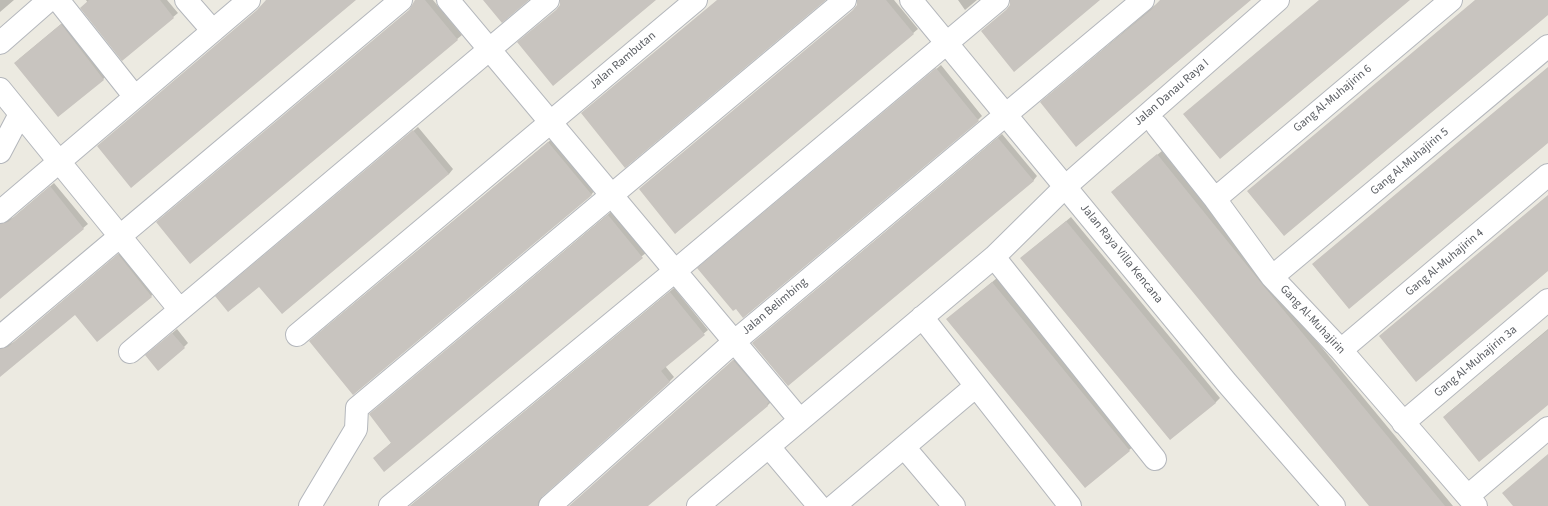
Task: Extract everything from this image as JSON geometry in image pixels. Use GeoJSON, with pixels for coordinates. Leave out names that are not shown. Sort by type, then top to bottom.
{"type":"FeatureCollection","features":[{"type":"Feature","properties":{"kind":"street"},"geometry":{"type":"LineString","coordinates":[[0,43],[49,0]]}},
{"type":"Feature","properties":{"kind":"street"},"geometry":{"type":"LineString","coordinates":[[58,0],[135,97]]}},
{"type":"Feature","properties":{"kind":"street"},"geometry":{"type":"LineString","coordinates":[[186,0],[212,31]]}},
{"type":"Feature","properties":{"kind":"street"},"geometry":{"type":"LineString","coordinates":[[0,212],[249,0]]}},
{"type":"Feature","properties":{"kind":"street"},"geometry":{"type":"LineString","coordinates":[[0,337],[401,0]]}},
{"type":"Feature","properties":{"kind":"street"},"geometry":{"type":"LineString","coordinates":[[448,0],[800,420]]}},
{"type":"Feature","properties":{"kind":"street"},"geometry":{"type":"LineString","coordinates":[[130,352],[548,0]]}},
{"type":"Feature","properties":{"kind":"street","name":"Jalan Rambutan"},"geometry":{"type":"LineString","coordinates":[[297,335],[696,0]]}},
{"type":"Feature","properties":{"kind":"street"},"geometry":{"type":"LineString","coordinates":[[310,506],[356,429],[357,408],[845,0]]}},
{"type":"Feature","properties":{"kind":"street","name":"Jalan Raya Villa Kencana"},"geometry":{"type":"LineString","coordinates":[[911,0],[1227,383],[1334,506]]}},
{"type":"Feature","properties":{"kind":"street"},"geometry":{"type":"LineString","coordinates":[[390,506],[998,0]]}},
{"type":"Feature","properties":{"kind":"street","name":"Jalan Belimbing"},"geometry":{"type":"LineString","coordinates":[[550,506],[734,342],[1143,0]]}},
{"type":"Feature","properties":{"kind":"street","name":"Jalan Danau Raya I"},"geometry":{"type":"LineString","coordinates":[[698,506],[994,257],[1065,186],[1278,0]]}},
{"type":"Feature","properties":{"kind":"street","name":"Gang Al-Muhajirin 6"},"geometry":{"type":"LineString","coordinates":[[1215,199],[1451,0]]}},
{"type":"Feature","properties":{"kind":"street","name":"Gang Al-Muhajirin 5"},"geometry":{"type":"LineString","coordinates":[[1272,277],[1548,46]]}},
{"type":"Feature","properties":{"kind":"street"},"geometry":{"type":"LineString","coordinates":[[0,89],[180,310]]}},
{"type":"Feature","properties":{"kind":"street"},"geometry":{"type":"LineString","coordinates":[[0,152],[20,114]]}},
{"type":"Feature","properties":{"kind":"street","name":"Gang Al-Muhajirin"},"geometry":{"type":"LineString","coordinates":[[1157,126],[1215,199],[1272,277],[1341,350],[1472,501]]}},
{"type":"Feature","properties":{"kind":"street","name":"Gang Al-Muhajirin 4"},"geometry":{"type":"LineString","coordinates":[[1341,350],[1548,175]]}},
{"type":"Feature","properties":{"kind":"street"},"geometry":{"type":"LineString","coordinates":[[994,257],[1156,459]]}},
{"type":"Feature","properties":{"kind":"street","name":"Gang Al-Muhajirin 3a"},"geometry":{"type":"LineString","coordinates":[[1403,423],[1548,300]]}},
{"type":"Feature","properties":{"kind":"street"},"geometry":{"type":"LineString","coordinates":[[922,317],[1070,506]]}},
{"type":"Feature","properties":{"kind":"street"},"geometry":{"type":"LineString","coordinates":[[834,506],[976,386]]}},
{"type":"Feature","properties":{"kind":"street"},"geometry":{"type":"LineString","coordinates":[[1472,501],[1548,428]]}},
{"type":"Feature","properties":{"kind":"street"},"geometry":{"type":"LineString","coordinates":[[769,447],[820,506]]}},
{"type":"Feature","properties":{"kind":"street"},"geometry":{"type":"LineString","coordinates":[[904,447],[954,506]]}},
{"type":"Feature","properties":{"kind":"building"},"geometry":{"type":"Polygon","coordinates":[[[89,0],[160,0],[174,18],[122,61],[80,8],[89,0]]]}},
{"type":"Feature","properties":{"kind":"building"},"geometry":{"type":"Polygon","coordinates":[[[266,0],[356,0],[131,188],[97,146],[257,10],[266,0]]]}},
{"type":"Feature","properties":{"kind":"building"},"geometry":{"type":"Polygon","coordinates":[[[415,0],[425,0],[458,40],[190,264],[156,222],[409,10],[415,0]]]}},
{"type":"Feature","properties":{"kind":"building"},"geometry":{"type":"Polygon","coordinates":[[[483,0],[529,0],[502,23],[483,0]]]}},
{"type":"Feature","properties":{"kind":"building"},"geometry":{"type":"Polygon","coordinates":[[[560,0],[656,0],[553,86],[517,42],[556,10],[560,5],[560,0]]]}},
{"type":"Feature","properties":{"kind":"building"},"geometry":{"type":"Polygon","coordinates":[[[717,0],[826,0],[625,168],[581,113],[717,0]]]}},
{"type":"Feature","properties":{"kind":"building"},"geometry":{"type":"Polygon","coordinates":[[[857,0],[886,0],[914,34],[675,234],[639,189],[853,10],[857,5],[857,0]]]}},
{"type":"Feature","properties":{"kind":"building"},"geometry":{"type":"Polygon","coordinates":[[[1010,0],[1100,0],[1014,72],[981,31],[1006,10],[1010,5],[1010,0]]]}},
{"type":"Feature","properties":{"kind":"building"},"geometry":{"type":"Polygon","coordinates":[[[1160,0],[1251,0],[1076,147],[1040,102],[1151,10],[1160,0]]]}},
{"type":"Feature","properties":{"kind":"building"},"geometry":{"type":"Polygon","coordinates":[[[1319,0],[1410,0],[1220,159],[1183,114],[1319,0]]]}},
{"type":"Feature","properties":{"kind":"building"},"geometry":{"type":"Polygon","coordinates":[[[1475,0],[1548,0],[1548,15],[1284,236],[1247,191],[1475,0]]]}},
{"type":"Feature","properties":{"kind":"building"},"geometry":{"type":"Polygon","coordinates":[[[61,24],[104,80],[58,117],[14,63],[61,24]]]}},
{"type":"Feature","properties":{"kind":"building"},"geometry":{"type":"Polygon","coordinates":[[[1548,67],[1548,143],[1349,309],[1312,264],[1548,67]]]}},
{"type":"Feature","properties":{"kind":"building"},"geometry":{"type":"Polygon","coordinates":[[[936,68],[979,121],[743,318],[736,309],[733,311],[697,268],[936,68]]]}},
{"type":"Feature","properties":{"kind":"building"},"geometry":{"type":"Polygon","coordinates":[[[413,130],[449,174],[282,314],[259,287],[228,312],[215,296],[413,130]]]}},
{"type":"Feature","properties":{"kind":"building"},"geometry":{"type":"Polygon","coordinates":[[[998,138],[1034,181],[788,386],[752,343],[998,138]]]}},
{"type":"Feature","properties":{"kind":"building"},"geometry":{"type":"Polygon","coordinates":[[[548,142],[592,195],[353,395],[309,341],[548,142]]]}},
{"type":"Feature","properties":{"kind":"building"},"geometry":{"type":"Polygon","coordinates":[[[1157,154],[1445,506],[1369,506],[1111,192],[1157,154]]]}},
{"type":"Feature","properties":{"kind":"building"},"geometry":{"type":"Polygon","coordinates":[[[50,186],[84,229],[0,299],[0,224],[8,222],[50,186]]]}},
{"type":"Feature","properties":{"kind":"building"},"geometry":{"type":"Polygon","coordinates":[[[1548,195],[1548,271],[1416,382],[1379,336],[1548,195]]]}},
{"type":"Feature","properties":{"kind":"building"},"geometry":{"type":"Polygon","coordinates":[[[608,215],[643,258],[384,472],[373,458],[391,443],[369,414],[608,215]]]}},
{"type":"Feature","properties":{"kind":"building"},"geometry":{"type":"Polygon","coordinates":[[[1066,221],[1216,403],[1170,440],[1020,258],[1066,221]]]}},
{"type":"Feature","properties":{"kind":"building"},"geometry":{"type":"Polygon","coordinates":[[[118,254],[152,297],[97,342],[75,315],[0,377],[0,349],[8,347],[118,254]]]}},
{"type":"Feature","properties":{"kind":"building"},"geometry":{"type":"Polygon","coordinates":[[[992,282],[1130,451],[1085,488],[946,319],[992,282]]]}},
{"type":"Feature","properties":{"kind":"building"},"geometry":{"type":"Polygon","coordinates":[[[670,292],[705,335],[661,371],[670,382],[542,497],[538,502],[538,506],[410,506],[670,292]]]}},
{"type":"Feature","properties":{"kind":"building"},"geometry":{"type":"Polygon","coordinates":[[[1548,330],[1548,405],[1479,462],[1443,417],[1548,330]]]}},
{"type":"Feature","properties":{"kind":"building"},"geometry":{"type":"Polygon","coordinates":[[[172,333],[185,348],[158,371],[145,355],[172,333]]]}},
{"type":"Feature","properties":{"kind":"building"},"geometry":{"type":"Polygon","coordinates":[[[733,360],[769,402],[767,404],[768,406],[648,506],[569,506],[733,360]]]}},
{"type":"Feature","properties":{"kind":"building"},"geometry":{"type":"Polygon","coordinates":[[[1548,454],[1548,506],[1513,506],[1502,493],[1548,454]]]}}]}
